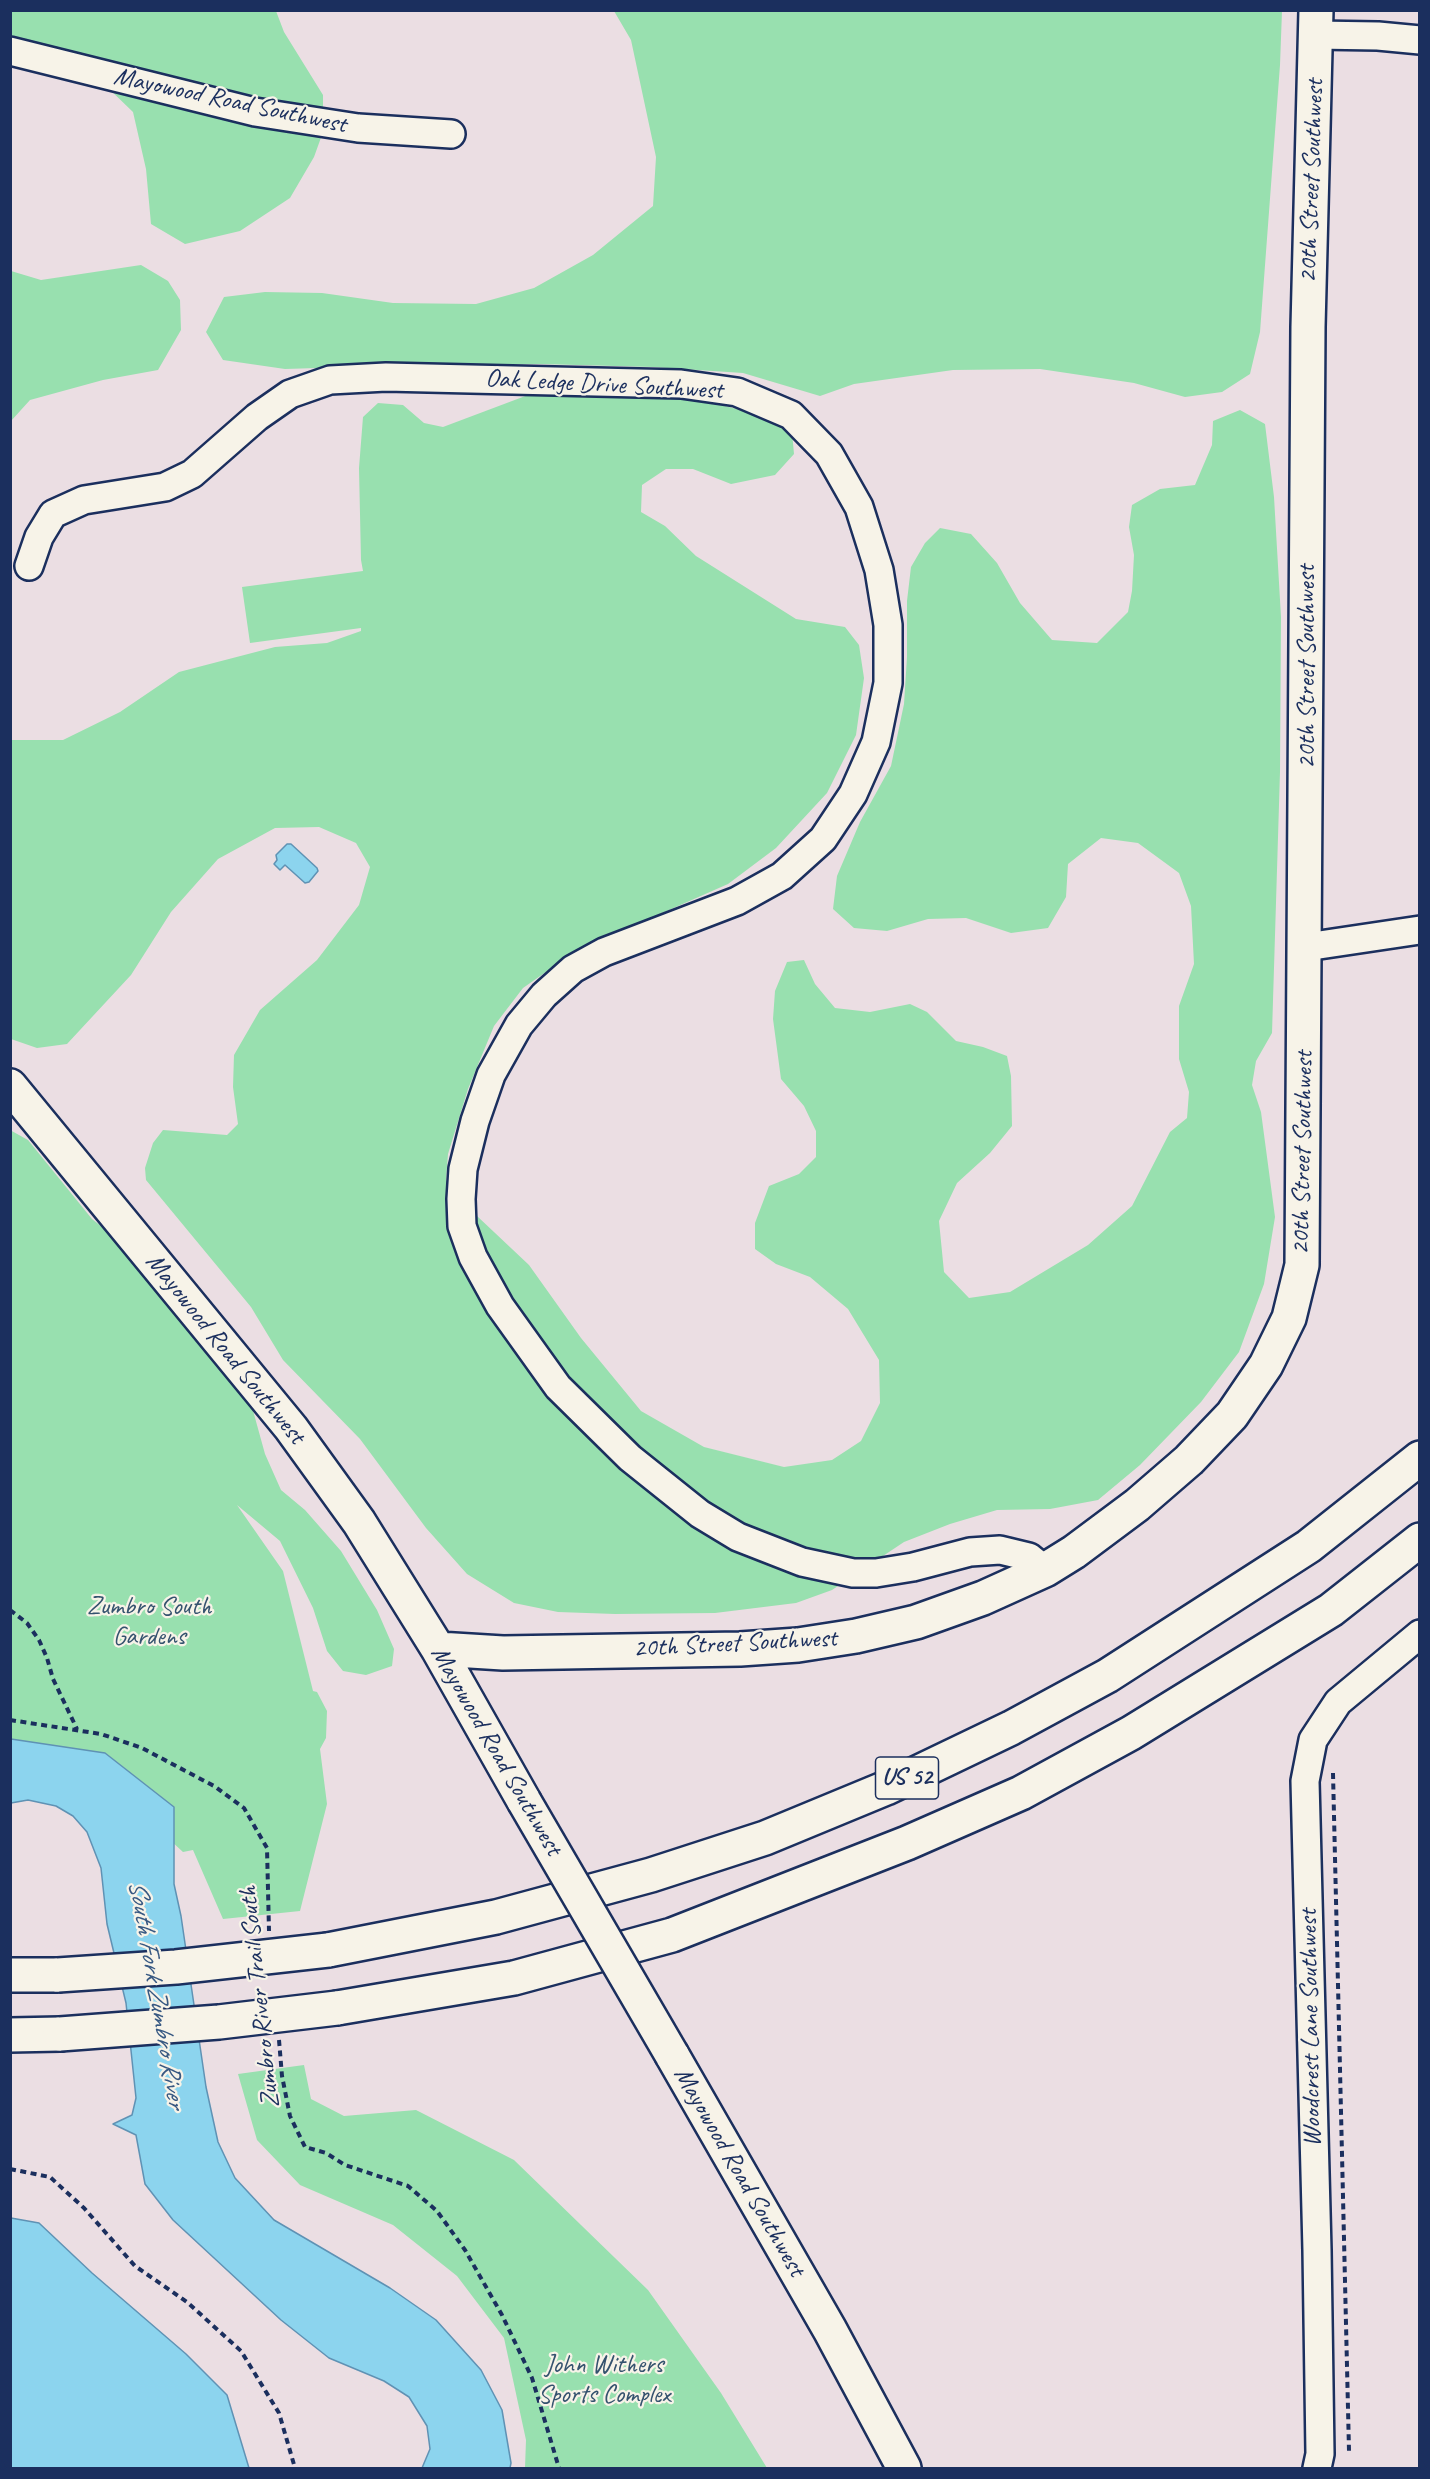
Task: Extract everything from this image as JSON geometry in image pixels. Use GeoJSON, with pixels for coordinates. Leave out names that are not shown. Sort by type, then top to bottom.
{"type":"FeatureCollection","features":[{"type":"Feature","properties":{"kind":"main road","name":"20th Street Southwest"},"geometry":{"type":"LineString","coordinates":[[438,1649],[503,1653],[740,1649],[798,1645],[856,1636],[916,1622],[983,1598],[1045,1570],[1137,1505],[1189,1460],[1232,1415],[1266,1365],[1289,1318],[1302,1265],[1306,946],[1308,327],[1316,23]]}},
{"type":"Feature","properties":{"kind":"main road","name":"Mayowood Road Southwest"},"geometry":{"type":"LineString","coordinates":[[10,1086],[291,1428],[359,1522],[438,1649],[672,2055],[830,2330],[904,2469]]}},
{"type":"Feature","properties":{"kind":"main road","name":"US 52"},"geometry":{"type":"LineString","coordinates":[[10,1975],[58,1975],[176,1967],[328,1950],[496,1917],[651,1875],[765,1838],[886,1788],[1011,1728],[1117,1670],[1309,1546],[1419,1458]]}},
{"type":"Feature","properties":{"kind":"main road","name":"US 52"},"geometry":{"type":"LineString","coordinates":[[10,2035],[60,2034],[219,2022],[337,2008],[514,1978],[672,1935],[907,1843],[1021,1792],[1131,1733],[1331,1610],[1419,1540]]}},
{"type":"Feature","properties":{"kind":"street"},"geometry":{"type":"LineString","coordinates":[[1316,23],[1378,36],[1419,40]]}},
{"type":"Feature","properties":{"kind":"street","name":"Mayowood Road Southwest"},"geometry":{"type":"LineString","coordinates":[[10,51],[255,112],[358,128],[451,134]]}},
{"type":"Feature","properties":{"kind":"street","name":"Oak Ledge Drive Southwest"},"geometry":{"type":"LineString","coordinates":[[28,566],[39,537],[53,514],[84,500],[139,492],[192,474],[257,417],[290,394],[330,380],[386,377],[681,384],[737,392],[791,415],[829,454],[859,507],[879,570],[888,625],[888,683],[876,742],[854,794],[823,839],[782,876],[737,901],[604,952],[573,969],[544,994],[519,1025],[490,1075],[463,1169],[462,1226],[473,1257],[500,1306],[558,1388],[630,1458],[700,1514],[738,1537],[802,1563],[853,1573],[913,1567],[970,1552],[1000,1550],[1029,1557],[1045,1570]]}},
{"type":"Feature","properties":{"kind":"street"},"geometry":{"type":"LineString","coordinates":[[1306,946],[1419,930]]}},
{"type":"Feature","properties":{"kind":"street","name":"Woodcrest Lane Southwest"},"geometry":{"type":"LineString","coordinates":[[1317,2469],[1320,2454],[1317,2250],[1305,1782],[1313,1740],[1338,1702],[1419,1634]]}},
{"type":"Feature","properties":{"kind":"path"},"geometry":{"type":"LineString","coordinates":[[10,1610],[27,1623],[39,1640],[48,1658],[53,1679],[78,1730]]}},
{"type":"Feature","properties":{"kind":"path","name":"Zumbro River Trail South"},"geometry":{"type":"LineString","coordinates":[[10,1720],[101,1734],[142,1748],[214,1786],[244,1808],[267,1848],[269,1937]]}},
{"type":"Feature","properties":{"kind":"path"},"geometry":{"type":"LineString","coordinates":[[1333,1773],[1348,2451]]}},
{"type":"Feature","properties":{"kind":"path","name":"Zumbro River Trail South"},"geometry":{"type":"LineString","coordinates":[[278,2029],[282,2076],[290,2116],[305,2147],[326,2153],[345,2165],[408,2186],[437,2211],[465,2250],[502,2315],[532,2378],[559,2469]]}},
{"type":"Feature","properties":{"kind":"path"},"geometry":{"type":"LineString","coordinates":[[10,2169],[50,2176],[84,2208],[135,2266],[187,2302],[241,2351],[279,2413],[296,2469]]}},
{"type":"Feature","properties":{"kind":"green space"},"geometry":{"type":"Polygon","coordinates":[[[10,11],[276,11],[284,32],[323,95],[323,132],[314,157],[290,198],[240,231],[185,244],[151,224],[146,169],[133,112],[75,56],[11,43],[10,11]]]}},
{"type":"Feature","properties":{"kind":"green space"},"geometry":{"type":"Polygon","coordinates":[[[614,11],[1282,11],[1260,332],[1250,374],[1222,392],[1185,397],[1134,383],[1040,369],[953,370],[854,384],[820,396],[743,373],[652,367],[539,364],[285,369],[223,360],[206,332],[224,297],[265,292],[322,293],[393,303],[476,304],[534,288],[593,255],[653,206],[656,157],[631,40],[614,11]]]}},
{"type":"Feature","properties":{"kind":"green space"},"geometry":{"type":"Polygon","coordinates":[[[141,265],[168,281],[180,300],[181,330],[158,370],[103,380],[30,400],[11,421],[11,271],[41,280],[141,265]]]}},
{"type":"Feature","properties":{"kind":"green space"},"geometry":{"type":"Polygon","coordinates":[[[661,394],[717,404],[761,415],[792,432],[794,454],[775,475],[731,484],[693,469],[666,469],[642,485],[641,512],[665,526],[696,556],[796,619],[845,627],[859,645],[864,678],[856,735],[827,793],[776,848],[728,884],[576,951],[523,988],[494,1026],[468,1089],[448,1154],[446,1180],[477,1216],[529,1265],[581,1338],[641,1411],[704,1447],[784,1467],[832,1460],[861,1441],[880,1403],[879,1360],[848,1309],[810,1277],[776,1264],[755,1249],[755,1223],[769,1186],[799,1174],[816,1157],[816,1131],[804,1106],[781,1079],[773,1019],[775,991],[787,962],[804,960],[815,984],[835,1008],[870,1012],[910,1004],[927,1012],[956,1041],[983,1047],[1007,1056],[1011,1076],[1012,1126],[990,1153],[957,1183],[939,1221],[944,1272],[969,1298],[1010,1292],[1088,1245],[1132,1206],[1170,1132],[1187,1118],[1189,1092],[1179,1059],[1179,1006],[1194,964],[1191,906],[1179,873],[1138,843],[1101,838],[1068,864],[1066,897],[1048,928],[1011,933],[966,918],[928,919],[887,931],[854,928],[833,909],[837,876],[860,822],[891,766],[904,704],[907,601],[911,567],[925,543],[940,528],[971,534],[997,563],[1020,603],[1052,640],[1097,643],[1128,612],[1134,555],[1129,527],[1132,505],[1160,489],[1195,485],[1212,445],[1213,421],[1240,410],[1265,424],[1274,497],[1281,617],[1280,772],[1272,1033],[1256,1061],[1252,1085],[1261,1112],[1275,1217],[1264,1284],[1239,1352],[1201,1402],[1140,1465],[1098,1500],[1050,1509],[997,1510],[950,1524],[904,1542],[832,1590],[796,1603],[715,1613],[558,1612],[514,1603],[467,1574],[426,1528],[360,1439],[283,1360],[251,1307],[146,1180],[145,1168],[153,1143],[163,1130],[227,1135],[238,1124],[233,1087],[234,1055],[260,1010],[317,960],[359,905],[370,867],[356,843],[319,827],[275,828],[218,859],[171,912],[131,975],[67,1044],[37,1048],[11,1039],[11,740],[63,740],[120,712],[179,672],[275,647],[327,643],[361,631],[361,628],[250,643],[242,587],[363,571],[359,468],[363,417],[378,403],[403,405],[424,423],[443,427],[528,395],[661,394]]]}},
{"type":"Feature","properties":{"kind":"green space","name":"Zumbro South Gardens"},"geometry":{"type":"Polygon","coordinates":[[[10,1130],[28,1140],[92,1219],[126,1246],[249,1396],[265,1454],[281,1490],[305,1510],[341,1551],[377,1610],[394,1649],[392,1666],[366,1675],[343,1671],[327,1651],[313,1608],[280,1541],[237,1505],[283,1571],[313,1691],[317,1692],[327,1711],[326,1738],[320,1749],[327,1804],[300,1911],[223,1919],[193,1850],[183,1852],[157,1828],[11,1754],[10,1130]]]}},
{"type":"Feature","properties":{"kind":"green space","name":"John Withers Sports Complex"},"geometry":{"type":"Polygon","coordinates":[[[304,2065],[311,2099],[344,2116],[416,2110],[514,2160],[648,2290],[721,2393],[767,2468],[525,2468],[526,2440],[504,2338],[457,2276],[393,2225],[300,2185],[257,2140],[238,2074],[304,2065]]]}},
{"type":"Feature","properties":{"kind":"water"},"geometry":{"type":"Polygon","coordinates":[[[287,844],[291,844],[317,868],[318,871],[309,882],[305,883],[285,865],[280,870],[274,864],[277,860],[276,855],[287,844]]]}},
{"type":"Feature","properties":{"kind":"water","name":"South Fork Zumbro River"},"geometry":{"type":"Polygon","coordinates":[[[11,1739],[105,1753],[174,1807],[174,1884],[181,1916],[206,2087],[218,2142],[235,2178],[274,2220],[390,2288],[436,2320],[481,2370],[502,2410],[510,2468],[422,2468],[430,2449],[427,2426],[409,2397],[384,2381],[329,2358],[281,2320],[173,2220],[145,2184],[136,2135],[113,2124],[132,2115],[136,2098],[126,2003],[107,1924],[101,1868],[87,1832],[73,1816],[56,1806],[28,1800],[11,1803],[11,1739]]]}},
{"type":"Feature","properties":{"kind":"water"},"geometry":{"type":"Polygon","coordinates":[[[11,2218],[39,2223],[92,2273],[186,2354],[227,2395],[249,2468],[11,2468],[11,2218]]]}}]}
